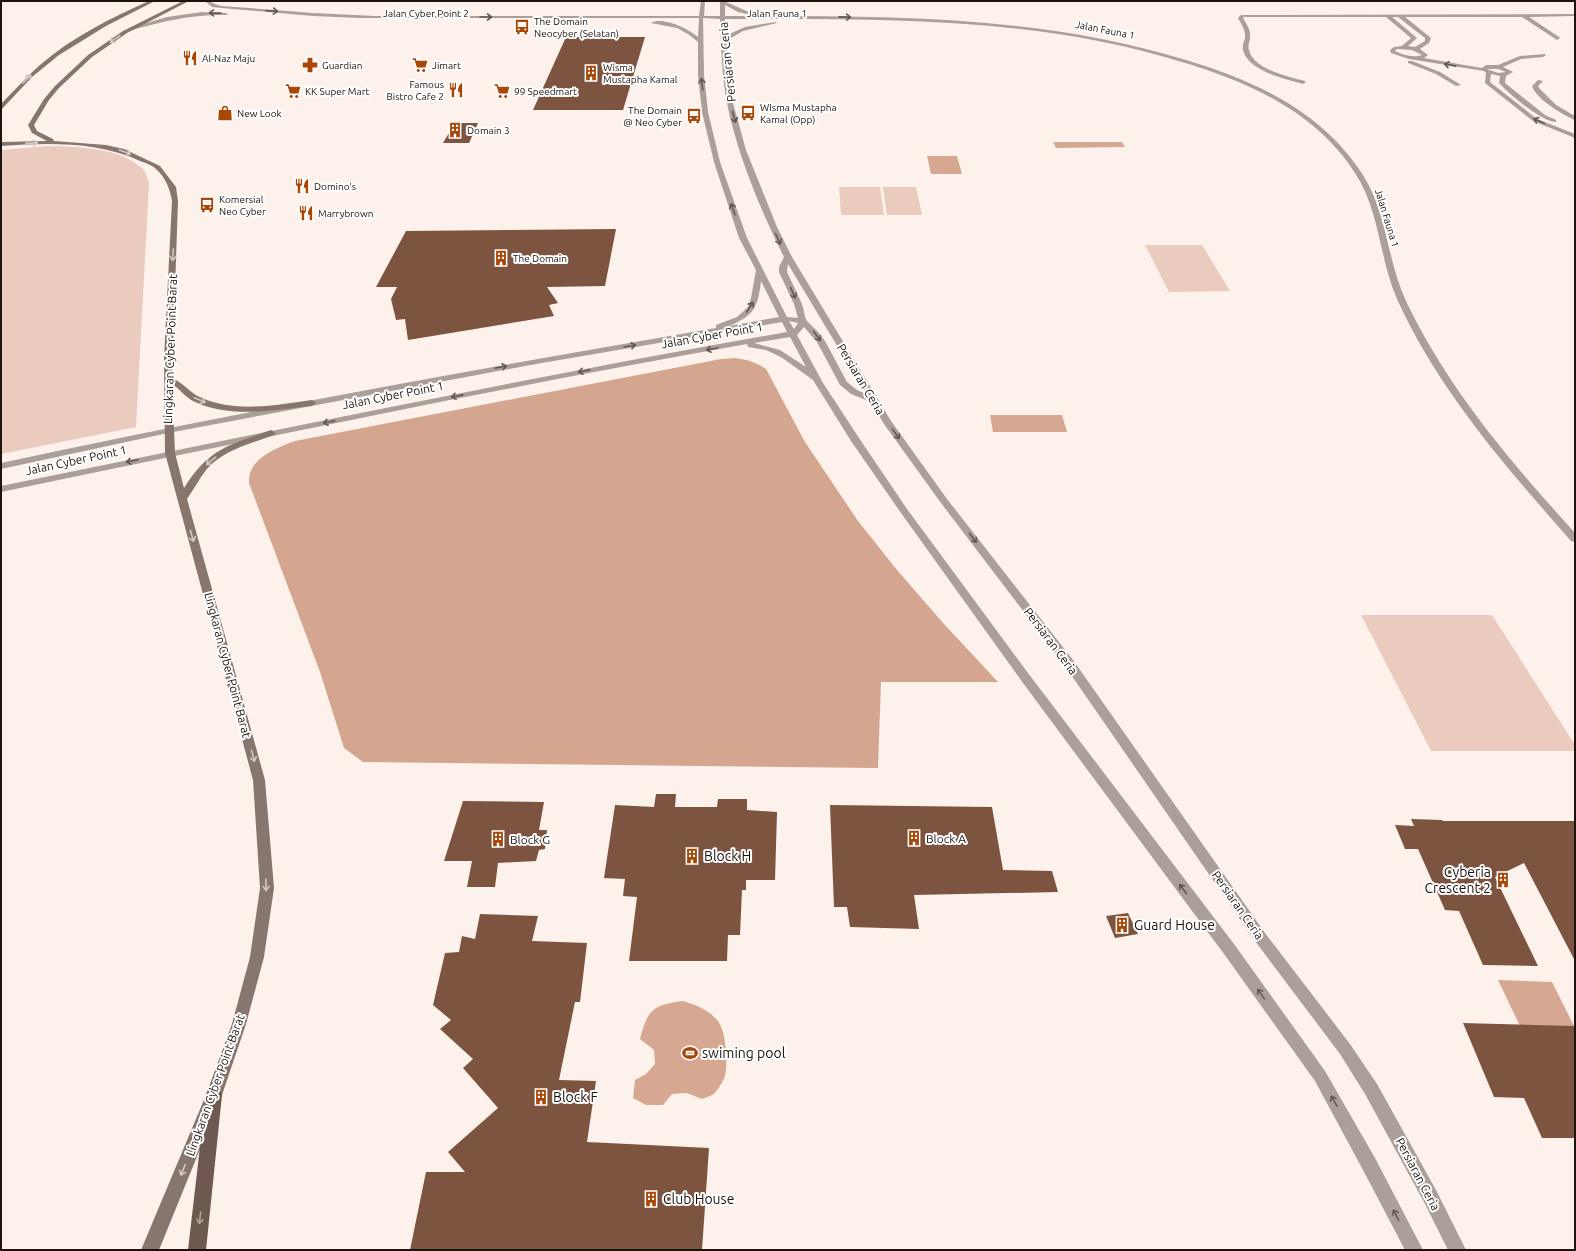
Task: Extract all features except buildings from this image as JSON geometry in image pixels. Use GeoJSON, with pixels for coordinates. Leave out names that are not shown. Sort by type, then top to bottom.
{"type":"FeatureCollection","features":[{"type":"Feature","properties":{"kind":"main road"},"geometry":{"type":"LineString","coordinates":[[1,108],[31,75],[67,47],[118,17],[152,1]]}},
{"type":"Feature","properties":{"kind":"main road"},"geometry":{"type":"LineString","coordinates":[[64,143],[47,139],[34,132],[31,125],[47,99],[57,87],[90,56],[132,28],[187,1]]}},
{"type":"Feature","properties":{"kind":"main road"},"geometry":{"type":"LineString","coordinates":[[1,144],[36,142],[64,143]]}},
{"type":"Feature","properties":{"kind":"main road","name":"Lingkaran Cyber Point Barat"},"geometry":{"type":"LineString","coordinates":[[64,143],[106,147],[124,151],[158,167],[173,187],[175,200],[168,379],[168,430],[170,453],[259,780],[267,888],[257,957],[239,1024],[214,1095],[150,1250]]}},
{"type":"Feature","properties":{"kind":"main road"},"geometry":{"type":"LineString","coordinates":[[168,379],[181,386],[188,394],[198,400],[222,407],[270,408],[312,403]]}},
{"type":"Feature","properties":{"kind":"main road"},"geometry":{"type":"LineString","coordinates":[[183,498],[197,475],[210,461],[237,445],[271,434]]}},
{"type":"Feature","properties":{"kind":"main road"},"geometry":{"type":"LineString","coordinates":[[196,1250],[214,1095]]}},
{"type":"Feature","properties":{"kind":"street","name":"Jalan Cyber Point 2"},"geometry":{"type":"LineString","coordinates":[[207,1],[210,4],[222,7],[345,16],[657,17],[701,20]]}},
{"type":"Feature","properties":{"kind":"street"},"geometry":{"type":"LineString","coordinates":[[722,2],[740,11],[769,18]]}},
{"type":"Feature","properties":{"kind":"street","name":"Persiaran Ceria"},"geometry":{"type":"LineString","coordinates":[[722,2],[723,40],[730,103],[743,150],[773,227],[788,257],[873,400],[944,501],[1069,663],[1260,937],[1345,1049],[1371,1089],[1426,1189],[1457,1250]]}},
{"type":"Feature","properties":{"kind":"street"},"geometry":{"type":"LineString","coordinates":[[657,17],[692,11],[703,3]]}},
{"type":"Feature","properties":{"kind":"street","name":"Persiaran Ceria"},"geometry":{"type":"LineString","coordinates":[[703,3],[701,20],[701,76],[705,112],[717,162],[743,238],[784,319],[819,383],[856,441],[904,511],[1027,680],[1242,968],[1320,1076],[1369,1164],[1414,1250]]}},
{"type":"Feature","properties":{"kind":"street"},"geometry":{"type":"LineString","coordinates":[[132,28],[180,16],[205,13],[229,14]]}},
{"type":"Feature","properties":{"kind":"street"},"geometry":{"type":"LineString","coordinates":[[1387,15],[1414,38],[1428,38]]}},
{"type":"Feature","properties":{"kind":"street"},"geometry":{"type":"LineString","coordinates":[[1399,15],[1428,38]]}},
{"type":"Feature","properties":{"kind":"street"},"geometry":{"type":"LineString","coordinates":[[1523,15],[1557,38]]}},
{"type":"Feature","properties":{"kind":"street"},"geometry":{"type":"LineString","coordinates":[[1303,82],[1265,69],[1249,57],[1246,45],[1248,31],[1240,18],[1241,16],[1575,15]]}},
{"type":"Feature","properties":{"kind":"street","name":"Jalan Cyber Point 2"},"geometry":{"type":"LineString","coordinates":[[266,17],[360,22],[647,22],[722,20]]}},
{"type":"Feature","properties":{"kind":"street","name":"Jalan Fauna 1"},"geometry":{"type":"LineString","coordinates":[[722,20],[769,18],[877,18],[983,23],[1054,31],[1150,50],[1234,78],[1274,96],[1301,113],[1333,141],[1363,179],[1374,203],[1398,291],[1421,339],[1457,396],[1538,497],[1575,539]]}},
{"type":"Feature","properties":{"kind":"street","name":"Jalan Fauna 1"},"geometry":{"type":"LineString","coordinates":[[722,20],[781,23],[884,23],[928,21]]}},
{"type":"Feature","properties":{"kind":"street"},"geometry":{"type":"LineString","coordinates":[[647,22],[680,27],[691,32],[701,42]]}},
{"type":"Feature","properties":{"kind":"street"},"geometry":{"type":"LineString","coordinates":[[723,40],[734,32],[744,28],[781,23]]}},
{"type":"Feature","properties":{"kind":"street"},"geometry":{"type":"LineString","coordinates":[[1403,48],[1414,38]]}},
{"type":"Feature","properties":{"kind":"street"},"geometry":{"type":"LineString","coordinates":[[1416,50],[1427,42],[1428,38]]}},
{"type":"Feature","properties":{"kind":"street"},"geometry":{"type":"LineString","coordinates":[[1458,86],[1438,73],[1403,59],[1393,52],[1393,49],[1403,48],[1416,50],[1424,53],[1478,63],[1488,70]]}},
{"type":"Feature","properties":{"kind":"street"},"geometry":{"type":"LineString","coordinates":[[1415,58],[1424,56],[1424,53]]}},
{"type":"Feature","properties":{"kind":"street"},"geometry":{"type":"LineString","coordinates":[[1398,55],[1488,70],[1503,74],[1510,72],[1499,67]]}},
{"type":"Feature","properties":{"kind":"street"},"geometry":{"type":"LineString","coordinates":[[1488,70],[1499,67],[1510,60],[1520,57],[1543,55]]}},
{"type":"Feature","properties":{"kind":"street"},"geometry":{"type":"LineString","coordinates":[[1488,70],[1488,82],[1529,116],[1575,136]]}},
{"type":"Feature","properties":{"kind":"street"},"geometry":{"type":"LineString","coordinates":[[1503,74],[1502,83],[1543,116],[1575,129]]}},
{"type":"Feature","properties":{"kind":"street"},"geometry":{"type":"LineString","coordinates":[[1540,81],[1535,86],[1536,89],[1554,106],[1575,118]]}},
{"type":"Feature","properties":{"kind":"street"},"geometry":{"type":"LineString","coordinates":[[788,257],[783,267],[783,272],[802,314],[802,322],[798,330],[792,334]]}},
{"type":"Feature","properties":{"kind":"street"},"geometry":{"type":"LineString","coordinates":[[706,334],[749,311],[754,302],[759,271]]}},
{"type":"Feature","properties":{"kind":"street"},"geometry":{"type":"LineString","coordinates":[[784,319],[802,322],[811,329],[848,389],[873,400]]}},
{"type":"Feature","properties":{"kind":"street","name":"Jalan Cyber Point 1"},"geometry":{"type":"LineString","coordinates":[[1,466],[168,430],[536,361],[706,334],[784,319]]}},
{"type":"Feature","properties":{"kind":"street","name":"Jalan Cyber Point 1"},"geometry":{"type":"LineString","coordinates":[[1,489],[170,453],[614,365],[731,346],[792,334]]}},
{"type":"Feature","properties":{"kind":"street"},"geometry":{"type":"LineString","coordinates":[[731,346],[759,346],[771,348],[796,363],[819,383]]}},
{"type":"Feature","properties":{"kind":"shaded area"},"geometry":{"type":"Polygon","coordinates":[[[1053,142],[1122,142],[1125,147],[1056,148],[1053,142]]]}},
{"type":"Feature","properties":{"kind":"shaded area"},"geometry":{"type":"Polygon","coordinates":[[[48,146],[85,148],[110,152],[133,162],[146,173],[149,183],[136,427],[1,454],[1,150],[48,146]]]}},
{"type":"Feature","properties":{"kind":"shaded area"},"geometry":{"type":"Polygon","coordinates":[[[927,156],[957,156],[962,174],[931,174],[927,156]]]}},
{"type":"Feature","properties":{"kind":"shaded area"},"geometry":{"type":"Polygon","coordinates":[[[839,187],[880,187],[884,215],[841,215],[839,187]]]}},
{"type":"Feature","properties":{"kind":"shaded area"},"geometry":{"type":"Polygon","coordinates":[[[883,187],[916,187],[922,215],[887,215],[883,187]]]}},
{"type":"Feature","properties":{"kind":"shaded area"},"geometry":{"type":"Polygon","coordinates":[[[1145,245],[1202,245],[1230,291],[1169,292],[1145,245]]]}},
{"type":"Feature","properties":{"kind":"shaded area"},"geometry":{"type":"Polygon","coordinates":[[[736,358],[752,362],[766,369],[805,442],[858,521],[897,570],[944,624],[998,682],[881,682],[878,768],[363,762],[344,748],[320,672],[249,483],[250,472],[263,456],[295,441],[721,359],[736,358]]]}},
{"type":"Feature","properties":{"kind":"shaded area"},"geometry":{"type":"Polygon","coordinates":[[[990,415],[1062,415],[1067,432],[993,432],[990,415]]]}},
{"type":"Feature","properties":{"kind":"shaded area"},"geometry":{"type":"Polygon","coordinates":[[[1361,615],[1492,615],[1575,745],[1575,751],[1431,751],[1361,615]]]}},
{"type":"Feature","properties":{"kind":"shaded area"},"geometry":{"type":"Polygon","coordinates":[[[1498,980],[1552,982],[1575,1028],[1529,1045],[1498,980]]]}},
{"type":"Feature","properties":{"kind":"shaded area","name":"swiming pool"},"geometry":{"type":"Polygon","coordinates":[[[683,1001],[706,1011],[718,1021],[721,1026],[725,1039],[726,1056],[726,1070],[724,1078],[714,1094],[702,1099],[687,1093],[672,1094],[663,1105],[646,1105],[633,1098],[635,1080],[646,1074],[655,1064],[654,1050],[640,1039],[643,1029],[649,1015],[653,1010],[665,1004],[683,1001]]]}},
{"type":"Feature","properties":{"kind":"place","name":"The Domain Neocyber (Selatan)"},"geometry":{"type":"Point","coordinates":[522,27]}},
{"type":"Feature","properties":{"kind":"place","name":"Al-Naz Maju"},"geometry":{"type":"Point","coordinates":[190,58]}},
{"type":"Feature","properties":{"kind":"place","name":"Guardian"},"geometry":{"type":"Point","coordinates":[310,65]}},
{"type":"Feature","properties":{"kind":"place","name":"Jimart"},"geometry":{"type":"Point","coordinates":[420,65]}},
{"type":"Feature","properties":{"kind":"place","name":"Wisma Mustapha Kamal"},"geometry":{"type":"Point","coordinates":[591,73]}},
{"type":"Feature","properties":{"kind":"place","name":"Famous Bistro Cafe 2"},"geometry":{"type":"Point","coordinates":[456,90]}},
{"type":"Feature","properties":{"kind":"place","name":"KK Super Mart"},"geometry":{"type":"Point","coordinates":[293,91]}},
{"type":"Feature","properties":{"kind":"place","name":"99 Speedmart"},"geometry":{"type":"Point","coordinates":[502,91]}},
{"type":"Feature","properties":{"kind":"place","name":"New Look"},"geometry":{"type":"Point","coordinates":[225,113]}},
{"type":"Feature","properties":{"kind":"place","name":"WIsma Mustapha Kamal (Opp)"},"geometry":{"type":"Point","coordinates":[748,113]}},
{"type":"Feature","properties":{"kind":"place","name":"The Domain @ Neo Cyber"},"geometry":{"type":"Point","coordinates":[694,116]}},
{"type":"Feature","properties":{"kind":"place","name":"Domain 3"},"geometry":{"type":"Point","coordinates":[455,130]}},
{"type":"Feature","properties":{"kind":"place","name":"Domino's"},"geometry":{"type":"Point","coordinates":[302,186]}},
{"type":"Feature","properties":{"kind":"place","name":"Komersial Neo Cyber"},"geometry":{"type":"Point","coordinates":[207,205]}},
{"type":"Feature","properties":{"kind":"place","name":"Marrybrown"},"geometry":{"type":"Point","coordinates":[306,213]}},
{"type":"Feature","properties":{"kind":"place","name":"The Domain"},"geometry":{"type":"Point","coordinates":[501,258]}},
{"type":"Feature","properties":{"kind":"place","name":"Block A"},"geometry":{"type":"Point","coordinates":[914,838]}},
{"type":"Feature","properties":{"kind":"place","name":"Block G"},"geometry":{"type":"Point","coordinates":[498,839]}},
{"type":"Feature","properties":{"kind":"place","name":"Block H"},"geometry":{"type":"Point","coordinates":[692,856]}},
{"type":"Feature","properties":{"kind":"place","name":"Cyberia Crescent 2"},"geometry":{"type":"Point","coordinates":[1503,880]}},
{"type":"Feature","properties":{"kind":"place","name":"Guard House"},"geometry":{"type":"Point","coordinates":[1122,925]}},
{"type":"Feature","properties":{"kind":"place","name":"swiming pool"},"geometry":{"type":"Point","coordinates":[690,1053]}},
{"type":"Feature","properties":{"kind":"place","name":"Block F"},"geometry":{"type":"Point","coordinates":[541,1097]}},
{"type":"Feature","properties":{"kind":"place","name":"Club House"},"geometry":{"type":"Point","coordinates":[651,1199]}}]}
